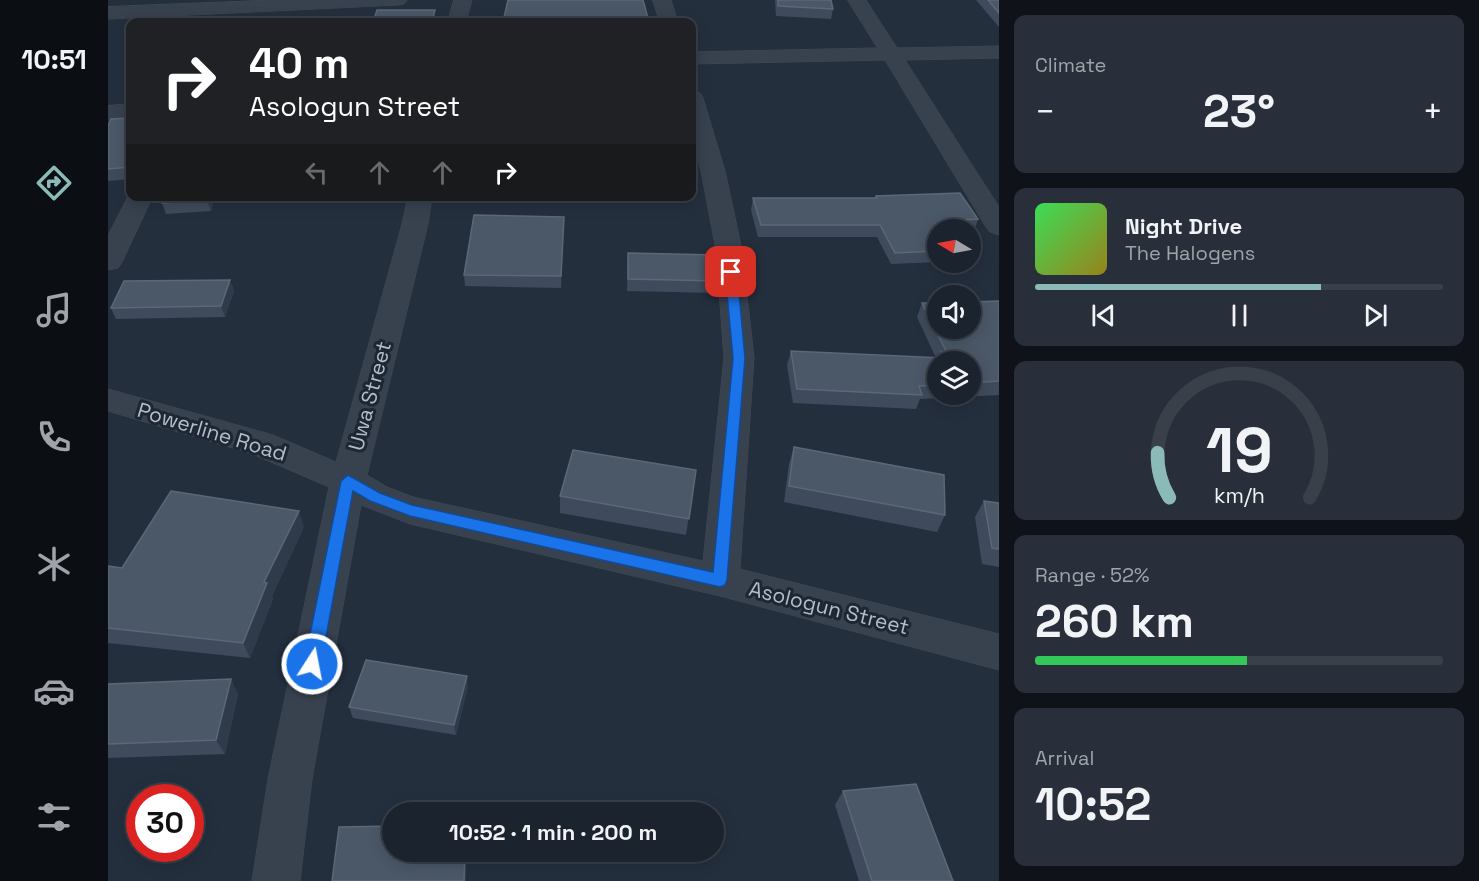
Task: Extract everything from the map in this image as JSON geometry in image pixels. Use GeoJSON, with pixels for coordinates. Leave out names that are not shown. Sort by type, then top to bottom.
{"type":"FeatureCollection","features":[{"type":"Feature","properties":{"kind":"street"},"geometry":{"type":"LineString","coordinates":[[108,13],[398,0]]}},
{"type":"Feature","properties":{"kind":"street"},"geometry":{"type":"LineString","coordinates":[[458,18],[463,0]]}},
{"type":"Feature","properties":{"kind":"street"},"geometry":{"type":"LineString","coordinates":[[662,0],[668,18]]}},
{"type":"Feature","properties":{"kind":"street"},"geometry":{"type":"LineString","coordinates":[[857,0],[999,227]]}},
{"type":"Feature","properties":{"kind":"street"},"geometry":{"type":"LineString","coordinates":[[696,58],[894,56],[999,52]]}},
{"type":"Feature","properties":{"kind":"street"},"geometry":{"type":"LineString","coordinates":[[108,113],[126,111]]}},
{"type":"Feature","properties":{"kind":"street"},"geometry":{"type":"LineString","coordinates":[[696,112],[713,171],[729,250],[739,358],[720,580]]}},
{"type":"Feature","properties":{"kind":"street"},"geometry":{"type":"LineString","coordinates":[[108,262],[138,201]]}},
{"type":"Feature","properties":{"kind":"street","name":"Uwa Street"},"geometry":{"type":"LineString","coordinates":[[276,881],[290,779],[348,481],[419,201]]}},
{"type":"Feature","properties":{"kind":"street","name":"Powerline Road"},"geometry":{"type":"LineString","coordinates":[[108,400],[261,444],[348,481]]}},
{"type":"Feature","properties":{"kind":"street","name":"Asologun Street"},"geometry":{"type":"LineString","coordinates":[[348,481],[375,497],[410,510],[720,580],[999,652]]}},
{"type":"Feature","properties":{"kind":"building"},"geometry":{"type":"Polygon","coordinates":[[[508,0],[643,0],[648,18],[504,18],[508,0]]]}},
{"type":"Feature","properties":{"kind":"building"},"geometry":{"type":"Polygon","coordinates":[[[778,0],[831,0],[833,9],[778,6],[778,0]]]}},
{"type":"Feature","properties":{"kind":"building"},"geometry":{"type":"Polygon","coordinates":[[[988,0],[999,0],[999,13],[988,0]]]}},
{"type":"Feature","properties":{"kind":"building"},"geometry":{"type":"Polygon","coordinates":[[[377,10],[435,10],[433,18],[374,18],[377,10]]]}},
{"type":"Feature","properties":{"kind":"building"},"geometry":{"type":"Polygon","coordinates":[[[126,118],[126,167],[108,169],[108,126],[111,119],[126,118]]]}},
{"type":"Feature","properties":{"kind":"building"},"geometry":{"type":"Polygon","coordinates":[[[960,193],[978,219],[927,219],[927,252],[895,253],[880,225],[761,225],[753,198],[877,198],[876,196],[960,193]]]}},
{"type":"Feature","properties":{"kind":"building"},"geometry":{"type":"Polygon","coordinates":[[[163,201],[192,201],[162,203],[163,201]]]}},
{"type":"Feature","properties":{"kind":"building"},"geometry":{"type":"Polygon","coordinates":[[[474,215],[564,217],[561,276],[464,275],[474,215]]]}},
{"type":"Feature","properties":{"kind":"building"},"geometry":{"type":"Polygon","coordinates":[[[628,253],[717,255],[719,281],[628,279],[628,253]]]}},
{"type":"Feature","properties":{"kind":"building"},"geometry":{"type":"Polygon","coordinates":[[[230,280],[221,306],[111,308],[124,281],[230,280]]]}},
{"type":"Feature","properties":{"kind":"building"},"geometry":{"type":"Polygon","coordinates":[[[999,301],[999,381],[981,382],[981,351],[946,351],[940,339],[981,339],[981,302],[999,301]]]}},
{"type":"Feature","properties":{"kind":"building"},"geometry":{"type":"Polygon","coordinates":[[[922,303],[927,303],[927,313],[922,303]]]}},
{"type":"Feature","properties":{"kind":"building"},"geometry":{"type":"Polygon","coordinates":[[[791,351],[927,357],[927,386],[919,386],[922,395],[797,389],[791,351]]]}},
{"type":"Feature","properties":{"kind":"building"},"geometry":{"type":"Polygon","coordinates":[[[794,447],[944,475],[945,515],[789,486],[794,447]]]}},
{"type":"Feature","properties":{"kind":"building"},"geometry":{"type":"Polygon","coordinates":[[[573,450],[696,470],[689,519],[560,496],[573,450]]]}},
{"type":"Feature","properties":{"kind":"building"},"geometry":{"type":"Polygon","coordinates":[[[171,491],[299,511],[264,582],[267,583],[243,643],[108,628],[108,566],[122,568],[171,491]]]}},
{"type":"Feature","properties":{"kind":"building"},"geometry":{"type":"Polygon","coordinates":[[[984,501],[999,503],[999,549],[992,548],[984,501]]]}},
{"type":"Feature","properties":{"kind":"building"},"geometry":{"type":"Polygon","coordinates":[[[366,660],[467,676],[454,725],[349,707],[366,660]]]}},
{"type":"Feature","properties":{"kind":"building"},"geometry":{"type":"Polygon","coordinates":[[[231,679],[216,740],[108,744],[108,684],[231,679]]]}},
{"type":"Feature","properties":{"kind":"building"},"geometry":{"type":"Polygon","coordinates":[[[916,784],[953,881],[872,881],[843,791],[916,784]]]}},
{"type":"Feature","properties":{"kind":"building"},"geometry":{"type":"Polygon","coordinates":[[[382,826],[382,862],[465,862],[464,881],[332,881],[339,827],[382,826]]]}},
{"type":"Feature","properties":{"kind":"route"},"geometry":{"type":"LineString","coordinates":[[312,664],[348,481],[375,497],[410,510],[720,580],[739,358],[731,272]]}}]}
